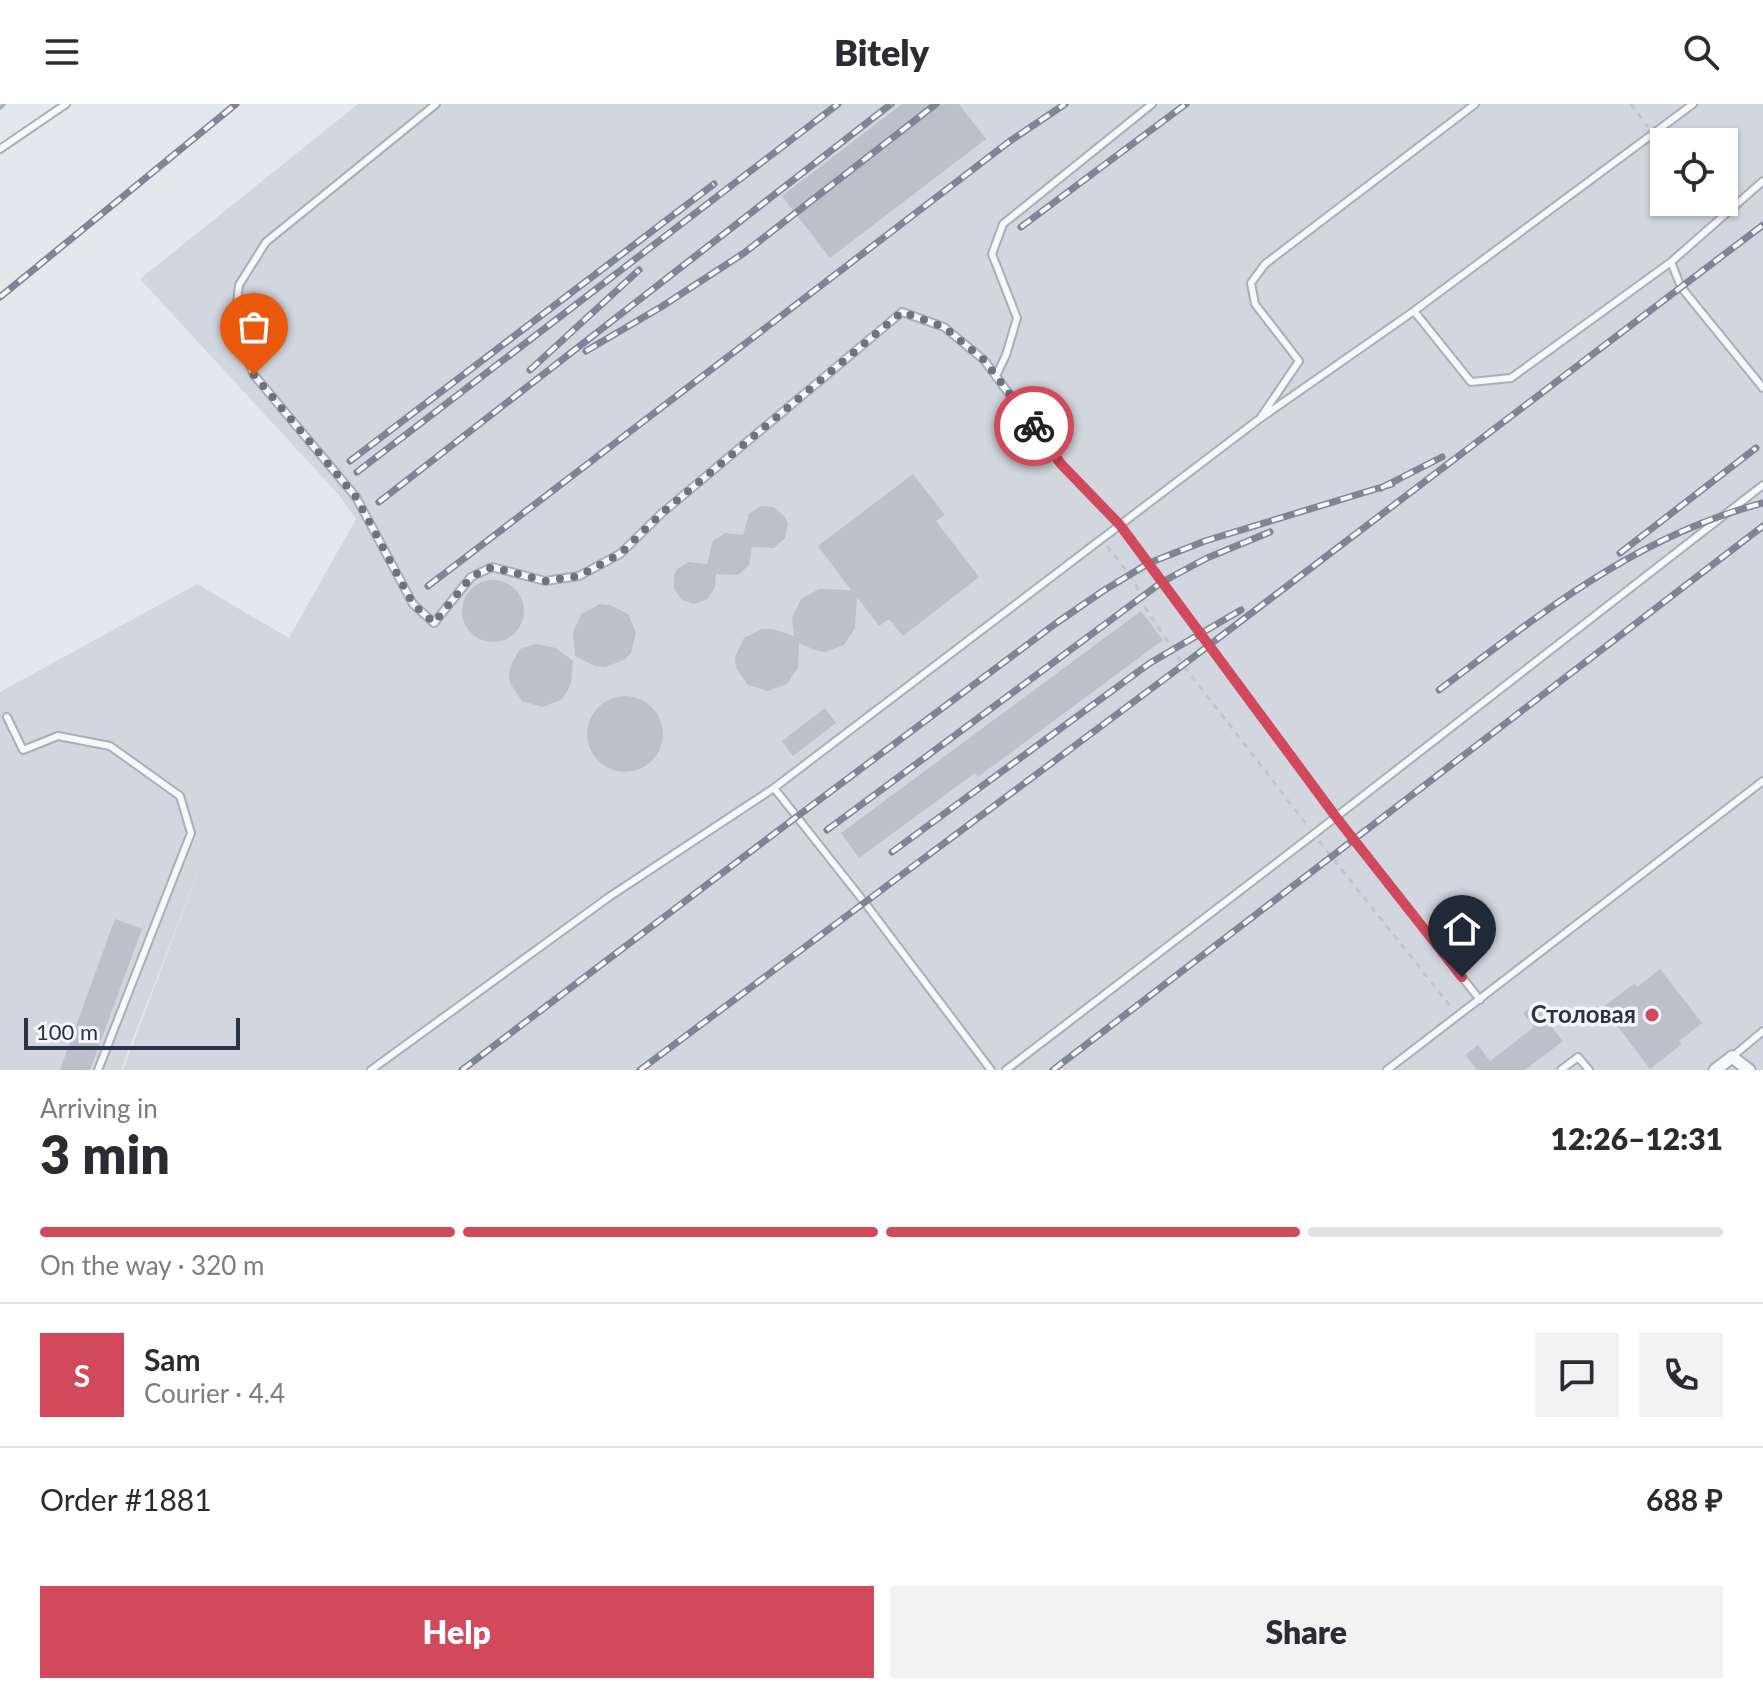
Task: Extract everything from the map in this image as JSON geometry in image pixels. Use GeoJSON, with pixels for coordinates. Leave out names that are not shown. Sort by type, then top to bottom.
{"type":"FeatureCollection","features":[{"type":"Feature","properties":{"kind":"street"},"geometry":{"type":"LineString","coordinates":[[1715,1070],[1732,1057],[1749,1070]]}},
{"type":"Feature","properties":{"kind":"lane"},"geometry":{"type":"LineString","coordinates":[[0,149],[66,104]]}},
{"type":"Feature","properties":{"kind":"lane"},"geometry":{"type":"LineString","coordinates":[[436,104],[266,242],[239,285],[234,328],[254,375],[356,497],[413,604],[434,623],[471,577],[492,567],[545,581],[579,576],[620,554],[662,513],[902,312],[944,327],[984,360],[1061,464],[1120,525],[1336,817],[1480,1000]]}},
{"type":"Feature","properties":{"kind":"lane"},"geometry":{"type":"LineString","coordinates":[[996,376],[1017,318],[992,254],[1003,224],[1152,104]]}},
{"type":"Feature","properties":{"kind":"lane"},"geometry":{"type":"LineString","coordinates":[[1258,420],[1299,361],[1255,304],[1251,283],[1265,264],[1475,104]]}},
{"type":"Feature","properties":{"kind":"lane"},"geometry":{"type":"LineString","coordinates":[[1661,128],[1693,104]]}},
{"type":"Feature","properties":{"kind":"lane"},"geometry":{"type":"LineString","coordinates":[[371,1070],[609,897],[774,788],[1258,420],[1414,311],[1650,136]]}},
{"type":"Feature","properties":{"kind":"lane"},"geometry":{"type":"LineString","coordinates":[[1414,311],[1471,382],[1511,378],[1671,262],[1763,181]]}},
{"type":"Feature","properties":{"kind":"lane"},"geometry":{"type":"LineString","coordinates":[[1671,262],[1681,287],[1763,388]]}},
{"type":"Feature","properties":{"kind":"lane"},"geometry":{"type":"LineString","coordinates":[[1006,1070],[1763,485]]}},
{"type":"Feature","properties":{"kind":"lane"},"geometry":{"type":"LineString","coordinates":[[7,717],[23,750],[58,736],[110,746],[180,796],[191,833],[98,1070]]}},
{"type":"Feature","properties":{"kind":"lane"},"geometry":{"type":"LineString","coordinates":[[1387,1070],[1763,781]]}},
{"type":"Feature","properties":{"kind":"lane"},"geometry":{"type":"LineString","coordinates":[[774,788],[991,1070]]}},
{"type":"Feature","properties":{"kind":"lane"},"geometry":{"type":"LineString","coordinates":[[1732,1057],[1763,1031]]}},
{"type":"Feature","properties":{"kind":"lane"},"geometry":{"type":"LineString","coordinates":[[1561,1070],[1578,1057],[1589,1070]]}},
{"type":"Feature","properties":{"kind":"path"},"geometry":{"type":"LineString","coordinates":[[1631,104],[1650,130]]}},
{"type":"Feature","properties":{"kind":"path"},"geometry":{"type":"LineString","coordinates":[[1102,539],[1135,582],[1144,606],[1183,665],[1458,1017]]}},
{"type":"Feature","properties":{"kind":"shaded area"},"geometry":{"type":"Polygon","coordinates":[[[358,104],[1763,104],[1763,1070],[123,1070],[213,833],[121,1070],[0,1070],[0,692],[197,584],[289,638],[356,519],[339,495],[140,279],[358,104]]]}},
{"type":"Feature","properties":{"kind":"building"},"geometry":{"type":"Polygon","coordinates":[[[902,104],[959,104],[986,139],[830,258],[782,196],[902,104]]]}},
{"type":"Feature","properties":{"kind":"building"},"geometry":{"type":"Polygon","coordinates":[[[913,474],[945,515],[936,521],[979,577],[903,636],[889,619],[879,626],[857,597],[855,628],[844,645],[825,652],[799,643],[798,667],[787,684],[768,691],[748,685],[736,668],[735,657],[744,638],[762,629],[794,636],[792,618],[801,599],[819,589],[851,590],[818,546],[913,474]]]}},
{"type":"Feature","properties":{"kind":"building"},"geometry":{"type":"Polygon","coordinates":[[[760,506],[774,507],[785,517],[788,524],[785,538],[774,548],[752,547],[749,565],[738,575],[716,574],[715,587],[708,599],[694,604],[682,600],[674,589],[677,569],[688,562],[707,564],[713,541],[725,533],[743,535],[749,514],[760,506]]]}},
{"type":"Feature","properties":{"kind":"building"},"geometry":{"type":"Polygon","coordinates":[[[487,580],[499,580],[515,589],[522,599],[522,623],[515,633],[499,642],[487,642],[467,628],[462,617],[462,605],[476,585],[487,580]]]}},
{"type":"Feature","properties":{"kind":"building"},"geometry":{"type":"Polygon","coordinates":[[[600,604],[610,605],[628,614],[636,633],[631,653],[624,660],[605,667],[595,666],[575,656],[573,633],[581,614],[600,604]]]}},
{"type":"Feature","properties":{"kind":"building"},"geometry":{"type":"Polygon","coordinates":[[[1141,611],[1163,640],[978,777],[975,773],[859,858],[841,833],[1141,611]]]}},
{"type":"Feature","properties":{"kind":"building"},"geometry":{"type":"Polygon","coordinates":[[[536,644],[556,648],[573,661],[567,692],[561,700],[542,707],[522,701],[510,683],[509,673],[520,649],[536,644]]]}},
{"type":"Feature","properties":{"kind":"building"},"geometry":{"type":"Polygon","coordinates":[[[625,696],[640,699],[652,707],[660,719],[663,734],[660,749],[652,761],[640,769],[625,772],[610,769],[598,761],[590,749],[587,734],[590,719],[598,707],[610,699],[625,696]]]}},
{"type":"Feature","properties":{"kind":"building"},"geometry":{"type":"Polygon","coordinates":[[[825,708],[836,723],[793,756],[782,741],[825,708]]]}},
{"type":"Feature","properties":{"kind":"building"},"geometry":{"type":"Polygon","coordinates":[[[115,919],[142,929],[90,1070],[60,1070],[115,919]]]}},
{"type":"Feature","properties":{"kind":"building","name":"Столовая"},"geometry":{"type":"Polygon","coordinates":[[[1660,969],[1702,1023],[1679,1041],[1682,1044],[1650,1069],[1603,1007],[1660,969]]]}},
{"type":"Feature","properties":{"kind":"building"},"geometry":{"type":"Polygon","coordinates":[[[1534,1004],[1563,1041],[1525,1070],[1477,1070],[1465,1055],[1478,1045],[1490,1061],[1534,1027],[1523,1013],[1534,1004]]]}},
{"type":"Feature","properties":{"kind":"waterway"},"geometry":{"type":"LineString","coordinates":[[0,108],[4,104]]}},
{"type":"Feature","properties":{"kind":"railway"},"geometry":{"type":"LineString","coordinates":[[0,297],[236,104]]}},
{"type":"Feature","properties":{"kind":"railway"},"geometry":{"type":"LineString","coordinates":[[357,472],[838,104]]}},
{"type":"Feature","properties":{"kind":"railway"},"geometry":{"type":"LineString","coordinates":[[379,502],[891,104]]}},
{"type":"Feature","properties":{"kind":"railway"},"geometry":{"type":"LineString","coordinates":[[586,351],[744,253],[936,104]]}},
{"type":"Feature","properties":{"kind":"railway"},"geometry":{"type":"LineString","coordinates":[[428,586],[1010,141],[1065,104]]}},
{"type":"Feature","properties":{"kind":"railway"},"geometry":{"type":"LineString","coordinates":[[1021,227],[1186,104]]}},
{"type":"Feature","properties":{"kind":"railway"},"geometry":{"type":"LineString","coordinates":[[350,461],[714,184]]}},
{"type":"Feature","properties":{"kind":"railway"},"geometry":{"type":"LineString","coordinates":[[640,1070],[1183,665],[1763,225]]}},
{"type":"Feature","properties":{"kind":"railway"},"geometry":{"type":"LineString","coordinates":[[530,370],[639,270]]}},
{"type":"Feature","properties":{"kind":"railway"},"geometry":{"type":"LineString","coordinates":[[1620,553],[1756,448]]}},
{"type":"Feature","properties":{"kind":"railway"},"geometry":{"type":"LineString","coordinates":[[1381,488],[1442,457]]}},
{"type":"Feature","properties":{"kind":"railway"},"geometry":{"type":"LineString","coordinates":[[462,1070],[795,818],[1103,591],[1149,563],[1205,541],[1392,484]]}},
{"type":"Feature","properties":{"kind":"railway"},"geometry":{"type":"LineString","coordinates":[[1439,690],[1553,606],[1632,556],[1717,517],[1763,503]]}},
{"type":"Feature","properties":{"kind":"railway"},"geometry":{"type":"LineString","coordinates":[[1053,1070],[1763,526]]}},
{"type":"Feature","properties":{"kind":"railway"},"geometry":{"type":"LineString","coordinates":[[827,830],[1162,582],[1207,558],[1270,532]]}},
{"type":"Feature","properties":{"kind":"railway"},"geometry":{"type":"LineString","coordinates":[[892,852],[1150,663],[1241,610]]}},
{"type":"Feature","properties":{"kind":"way so far"},"geometry":{"type":"LineString","coordinates":[[254,375],[356,497],[413,604],[434,623],[471,577],[492,567],[545,581],[579,576],[620,554],[662,513],[902,312],[944,327],[984,360],[1034,426]]}},
{"type":"Feature","properties":{"kind":"place","name":"Столовая"},"geometry":{"type":"Point","coordinates":[1652,1015]}},
{"type":"Feature","properties":{"kind":"route"},"geometry":{"type":"LineString","coordinates":[[1034,426],[1061,464],[1120,525],[1336,817],[1462,977]]}}]}
